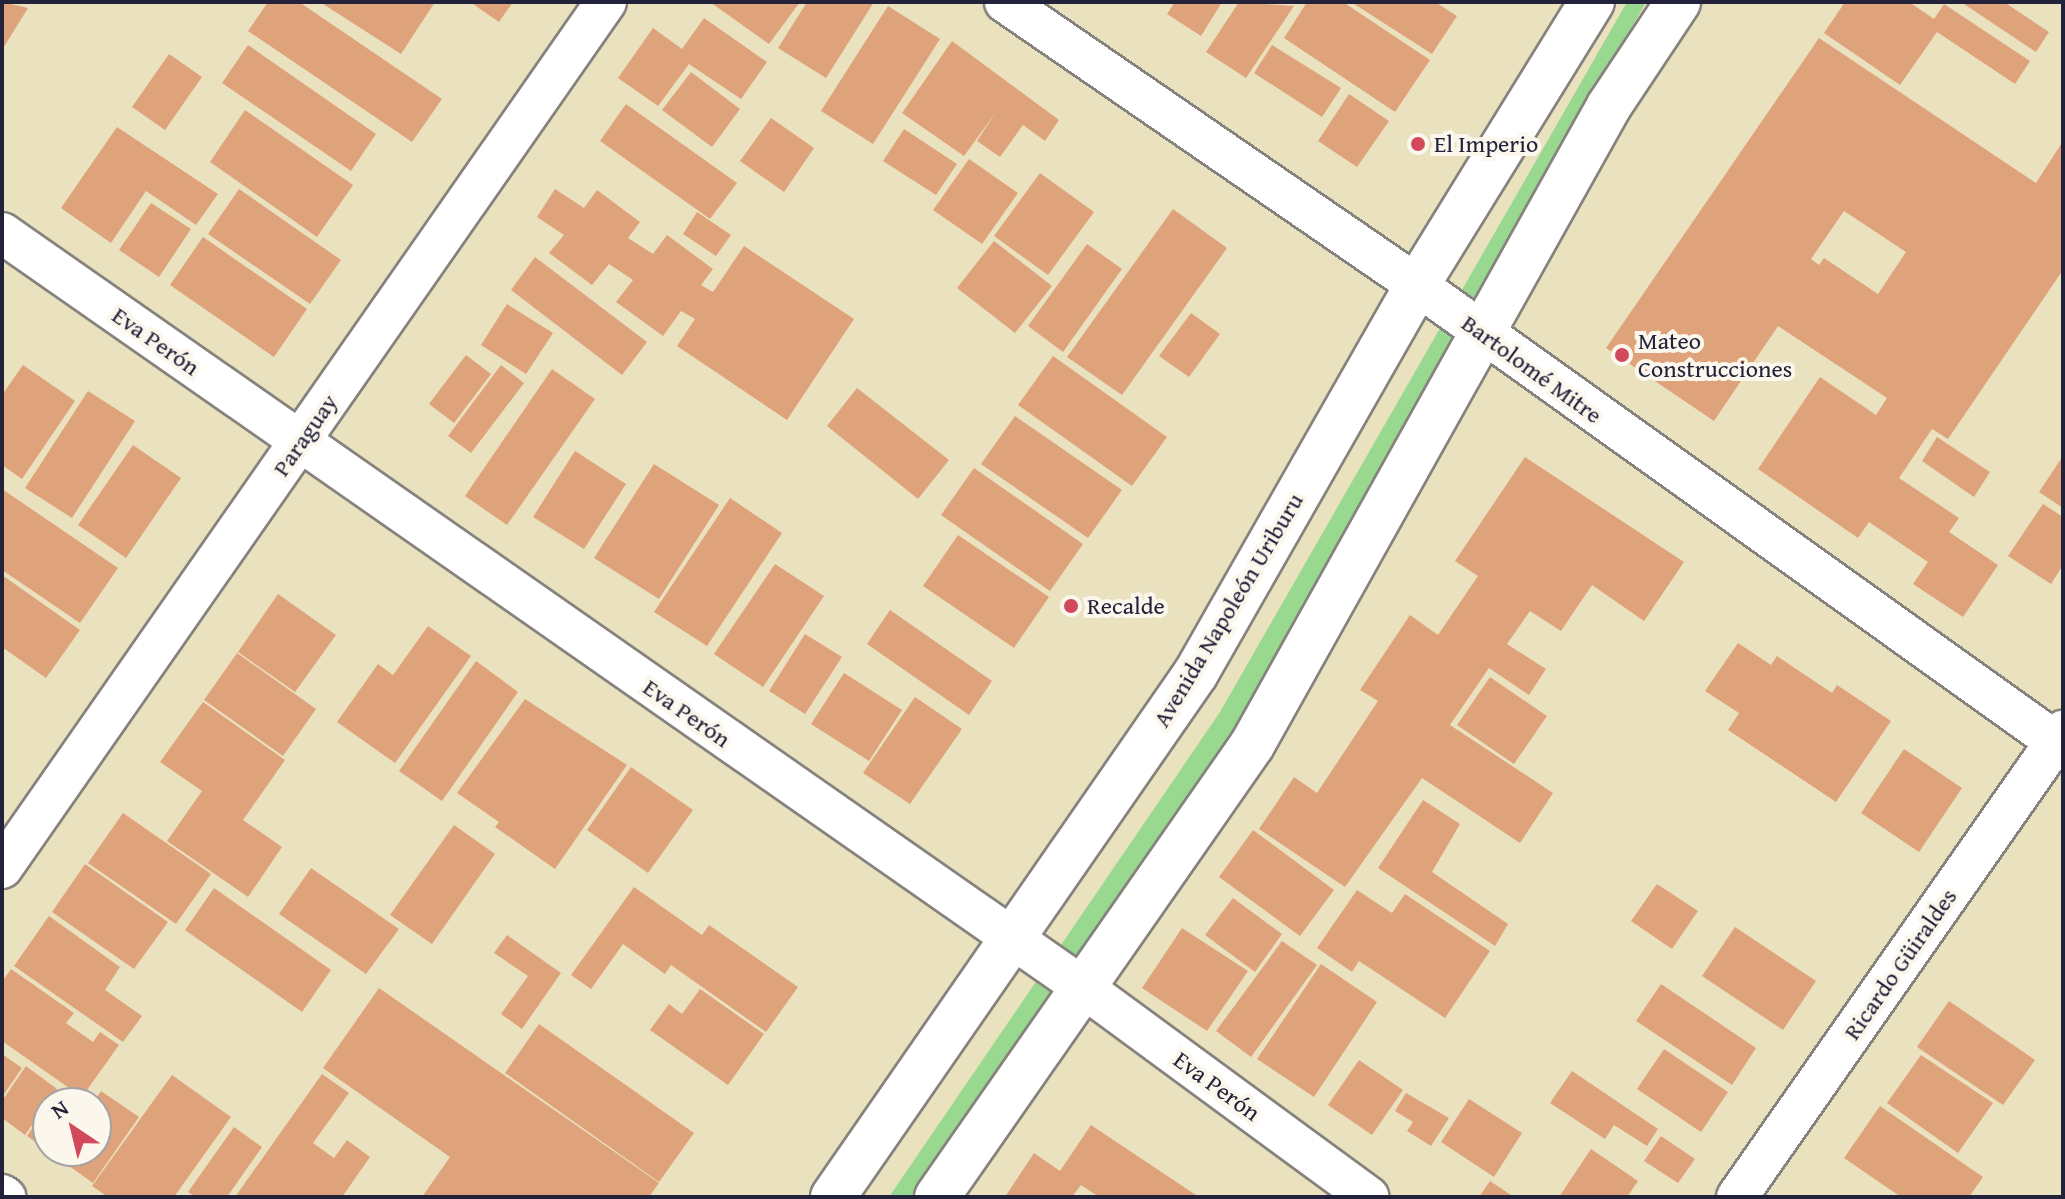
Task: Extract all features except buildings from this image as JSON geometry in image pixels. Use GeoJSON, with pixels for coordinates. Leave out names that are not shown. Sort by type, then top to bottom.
{"type":"FeatureCollection","features":[{"type":"Feature","properties":{"kind":"main road","name":"Avenida Napoleón Uriburu"},"geometry":{"type":"LineString","coordinates":[[833,1197],[1196,673],[1417,285],[1592,2]]}},
{"type":"Feature","properties":{"kind":"main road"},"geometry":{"type":"LineString","coordinates":[[937,1197],[1252,745],[1484,336],[1609,106],[1678,2]]}},
{"type":"Feature","properties":{"kind":"street","name":"Paraguay"},"geometry":{"type":"LineString","coordinates":[[2,868],[606,2]]}},
{"type":"Feature","properties":{"kind":"street","name":"Bartolomé Mitre"},"geometry":{"type":"LineString","coordinates":[[1005,2],[1417,285],[1484,336],[2059,736]]}},
{"type":"Feature","properties":{"kind":"street","name":"Eva Perón"},"geometry":{"type":"LineString","coordinates":[[2,233],[1011,940],[1084,988],[1369,1197]]}},
{"type":"Feature","properties":{"kind":"street","name":"Ricardo Güiraldes"},"geometry":{"type":"LineString","coordinates":[[1737,1197],[2059,736]]}},
{"type":"Feature","properties":{"kind":"green space"},"geometry":{"type":"Polygon","coordinates":[[[1627,2],[1646,2],[1239,727],[914,1197],[889,1197],[1220,712],[1627,2]]]}},
{"type":"Feature","properties":{"kind":"place","name":"El Imperio"},"geometry":{"type":"Point","coordinates":[1418,144]}},
{"type":"Feature","properties":{"kind":"place","name":"Mateo Construcciones"},"geometry":{"type":"Point","coordinates":[1622,355]}},
{"type":"Feature","properties":{"kind":"place","name":"Recalde"},"geometry":{"type":"Point","coordinates":[1071,606]}}]}
